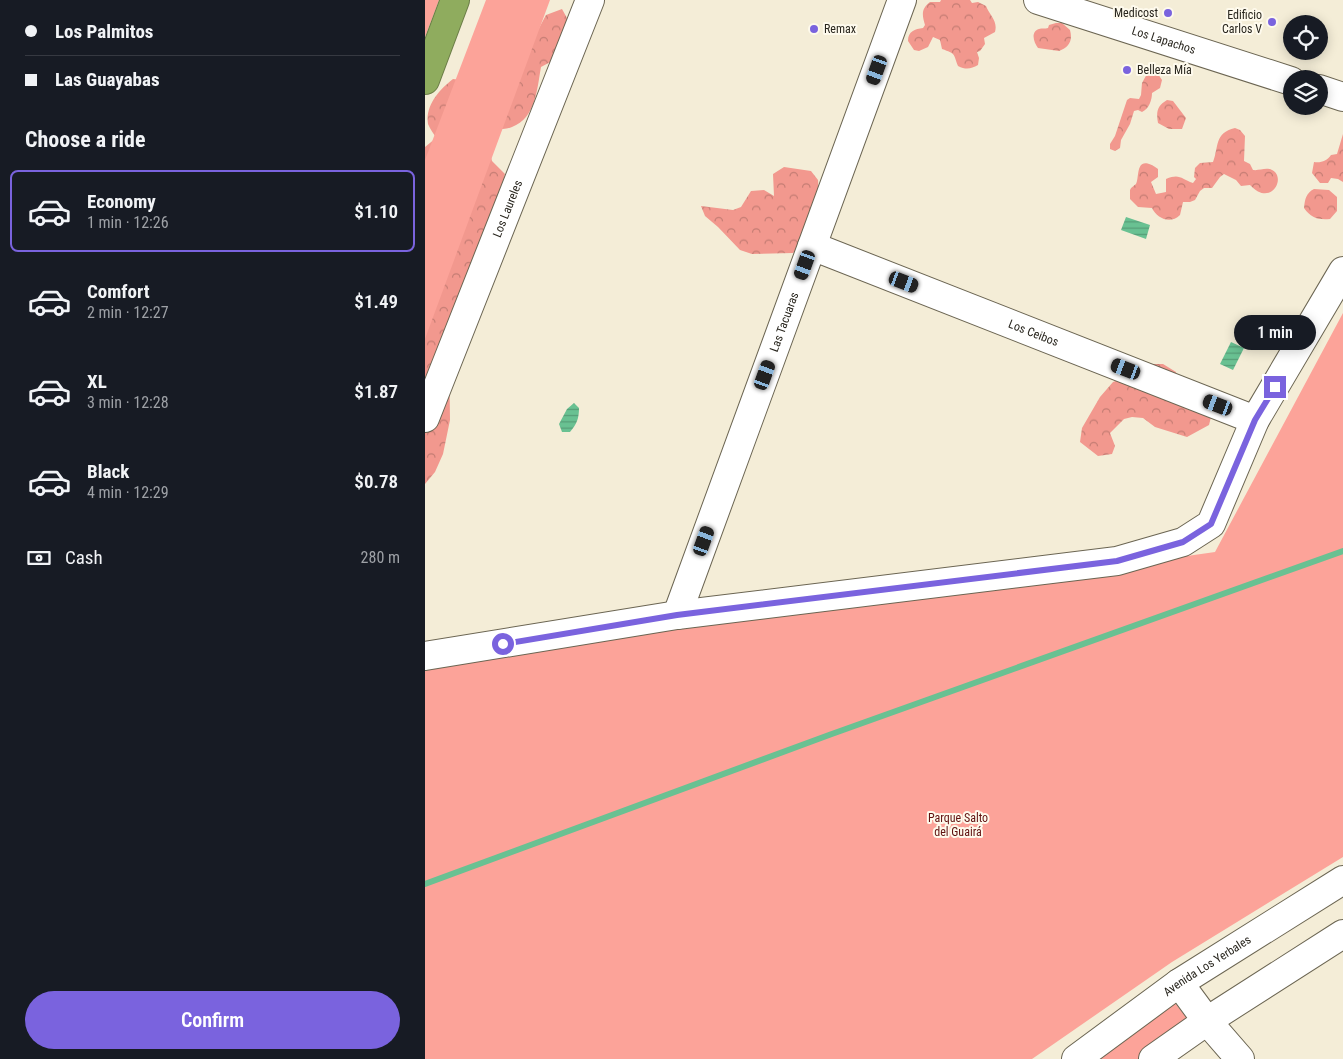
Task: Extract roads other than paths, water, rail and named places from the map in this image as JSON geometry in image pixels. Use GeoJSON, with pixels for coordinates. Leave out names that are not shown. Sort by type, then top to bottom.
{"type":"FeatureCollection","features":[{"type":"Feature","properties":{"kind":"highway"},"geometry":{"type":"LineString","coordinates":[[425,80],[455,0]]}},
{"type":"Feature","properties":{"kind":"street","name":"Los Laureles"},"geometry":{"type":"LineString","coordinates":[[425,418],[590,0]]}},
{"type":"Feature","properties":{"kind":"street","name":"Las Tacuaras"},"geometry":{"type":"LineString","coordinates":[[677,615],[902,0]]}},
{"type":"Feature","properties":{"kind":"street","name":"Los Lapachos"},"geometry":{"type":"LineString","coordinates":[[1038,0],[1104,10],[1283,78]]}},
{"type":"Feature","properties":{"kind":"street"},"geometry":{"type":"LineString","coordinates":[[1328,92],[1343,97]]}},
{"type":"Feature","properties":{"kind":"street","name":"Los Ceibos"},"geometry":{"type":"LineString","coordinates":[[812,246],[1255,420]]}},
{"type":"Feature","properties":{"kind":"street"},"geometry":{"type":"LineString","coordinates":[[425,656],[677,615],[1117,561],[1183,542],[1211,524],[1255,420],[1343,271]]}},
{"type":"Feature","properties":{"kind":"street","name":"Avenida Los Yerbales"},"geometry":{"type":"LineString","coordinates":[[1076,1059],[1179,983],[1343,880]]}},
{"type":"Feature","properties":{"kind":"street"},"geometry":{"type":"LineString","coordinates":[[1153,1059],[1207,1021],[1343,934]]}},
{"type":"Feature","properties":{"kind":"street"},"geometry":{"type":"LineString","coordinates":[[1179,983],[1207,1021],[1240,1059]]}},
{"type":"Feature","properties":{"kind":"waterway"},"geometry":{"type":"LineString","coordinates":[[425,884],[829,735],[1343,551]]}},
{"type":"Feature","properties":{"kind":"place","name":"Medicost"},"geometry":{"type":"Point","coordinates":[1168,13]}},
{"type":"Feature","properties":{"kind":"place","name":"Edificio Carlos V"},"geometry":{"type":"Point","coordinates":[1272,22]}},
{"type":"Feature","properties":{"kind":"place","name":"Remax"},"geometry":{"type":"Point","coordinates":[814,29]}},
{"type":"Feature","properties":{"kind":"place","name":"Belleza Mía"},"geometry":{"type":"Point","coordinates":[1127,70]}},
{"type":"Feature","properties":{"kind":"park label","name":"Parque Salto del Guairá"},"geometry":{"type":"Point","coordinates":[958,825]}}]}
